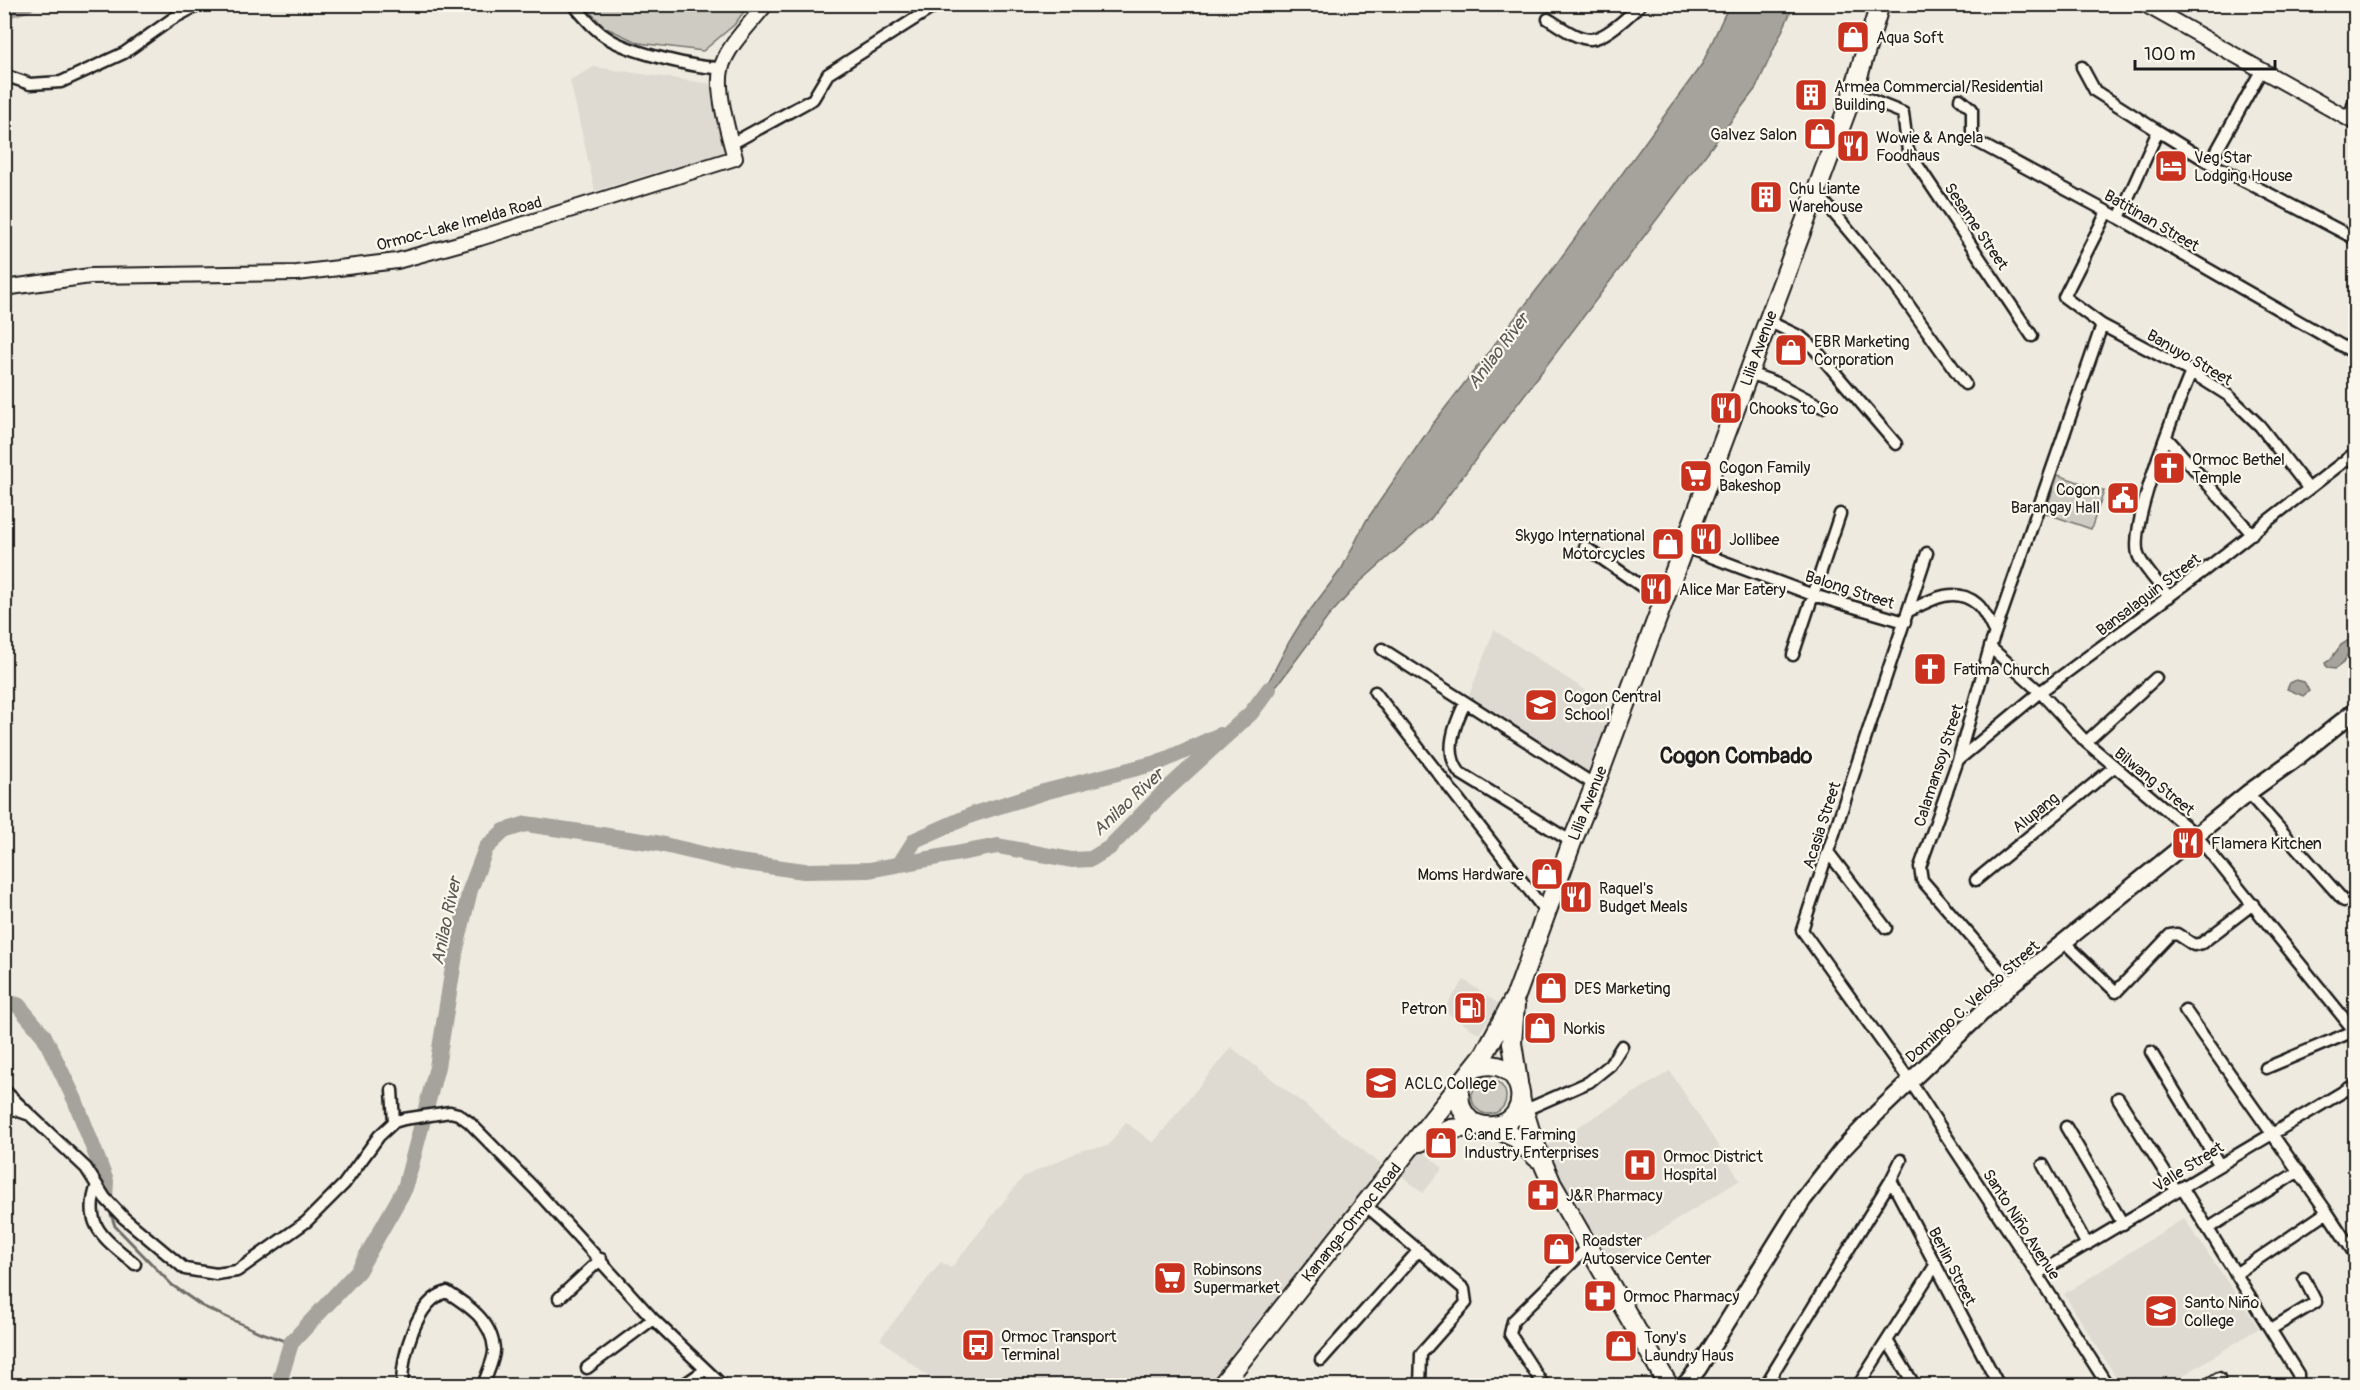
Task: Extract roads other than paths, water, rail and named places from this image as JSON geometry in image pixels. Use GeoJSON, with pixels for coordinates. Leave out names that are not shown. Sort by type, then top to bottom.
{"type":"FeatureCollection","features":[{"type":"Feature","properties":{"kind":"highway","name":"Lilia Avenue"},"geometry":{"type":"LineString","coordinates":[[1517,993],[1816,192],[1852,93],[1880,4]]}},
{"type":"Feature","properties":{"kind":"highway"},"geometry":{"type":"LineString","coordinates":[[1517,993],[1494,1038],[1460,1087],[1459,1101],[1465,1115],[1476,1124],[1509,1134],[1523,1143],[1544,1168],[1669,1386]]}},
{"type":"Feature","properties":{"kind":"highway"},"geometry":{"type":"LineString","coordinates":[[1413,1146],[1440,1132],[1508,1121],[1518,1109],[1521,1098],[1512,1043],[1517,993]]}},
{"type":"Feature","properties":{"kind":"highway"},"geometry":{"type":"LineString","coordinates":[[1475,1068],[1492,1064],[1500,1066],[1514,1076],[1544,1168]]}},
{"type":"Feature","properties":{"kind":"highway","name":"Kananga-Ormoc Road"},"geometry":{"type":"LineString","coordinates":[[1221,1386],[1364,1204],[1460,1087]]}},
{"type":"Feature","properties":{"kind":"main road","name":"Domingo C. Veloso Street"},"geometry":{"type":"LineString","coordinates":[[1684,1386],[1698,1369],[1803,1200],[1842,1150],[1910,1081],[2012,984],[2248,793],[2302,754],[2355,710]]}},
{"type":"Feature","properties":{"kind":"street"},"geometry":{"type":"LineString","coordinates":[[4,75],[30,84],[61,82],[124,53],[172,19],[200,4]]}},
{"type":"Feature","properties":{"kind":"street"},"geometry":{"type":"LineString","coordinates":[[573,4],[590,25],[612,41],[672,60],[721,69]]}},
{"type":"Feature","properties":{"kind":"street"},"geometry":{"type":"LineString","coordinates":[[766,4],[728,53],[721,69],[719,84],[731,144],[813,99],[828,74],[938,4]]}},
{"type":"Feature","properties":{"kind":"street"},"geometry":{"type":"LineString","coordinates":[[1548,20],[1580,37],[1591,39],[1626,19],[1641,4]]}},
{"type":"Feature","properties":{"kind":"street"},"geometry":{"type":"LineString","coordinates":[[2144,4],[2352,121],[2355,95]]}},
{"type":"Feature","properties":{"kind":"street"},"geometry":{"type":"LineString","coordinates":[[2082,66],[2095,91],[2158,131],[2210,163],[2355,239]]}},
{"type":"Feature","properties":{"kind":"street"},"geometry":{"type":"LineString","coordinates":[[2210,163],[2261,71]]}},
{"type":"Feature","properties":{"kind":"street","name":"Sesame Street"},"geometry":{"type":"LineString","coordinates":[[1852,93],[1904,113],[1908,151],[2032,336]]}},
{"type":"Feature","properties":{"kind":"street","name":"Batitinan Street"},"geometry":{"type":"LineString","coordinates":[[1960,99],[1972,109],[1971,139],[2119,218],[2355,354]]}},
{"type":"Feature","properties":{"kind":"street"},"geometry":{"type":"LineString","coordinates":[[2119,218],[2158,131]]}},
{"type":"Feature","properties":{"kind":"street","name":"Ormoc-Lake Imelda Road"},"geometry":{"type":"LineString","coordinates":[[4,288],[90,276],[297,273],[397,261],[480,238],[735,158],[731,144]]}},
{"type":"Feature","properties":{"kind":"street"},"geometry":{"type":"LineString","coordinates":[[1816,192],[1895,286],[1965,384]]}},
{"type":"Feature","properties":{"kind":"street","name":"Banuyo Street"},"geometry":{"type":"LineString","coordinates":[[2107,212],[2064,297],[2102,325],[2191,372],[2229,396],[2260,426],[2308,488]]}},
{"type":"Feature","properties":{"kind":"street"},"geometry":{"type":"LineString","coordinates":[[1768,321],[1801,337],[1813,347],[1896,444]]}},
{"type":"Feature","properties":{"kind":"street","name":"Calamansoy Street"},"geometry":{"type":"LineString","coordinates":[[2012,984],[1922,880],[1920,867],[1958,760],[1990,647],[2102,325]]}},
{"type":"Feature","properties":{"kind":"street"},"geometry":{"type":"LineString","coordinates":[[2169,597],[2138,555],[2138,533],[2142,507],[2191,372]]}},
{"type":"Feature","properties":{"kind":"street"},"geometry":{"type":"LineString","coordinates":[[1749,373],[1777,383],[1822,407]]}},
{"type":"Feature","properties":{"kind":"street"},"geometry":{"type":"LineString","coordinates":[[2166,437],[2252,534]]}},
{"type":"Feature","properties":{"kind":"street","name":"Bansalaguin Street"},"geometry":{"type":"LineString","coordinates":[[1958,760],[1982,738],[2025,707],[2040,693],[2252,534],[2355,452]]}},
{"type":"Feature","properties":{"kind":"street"},"geometry":{"type":"LineString","coordinates":[[1793,655],[1840,514]]}},
{"type":"Feature","properties":{"kind":"street"},"geometry":{"type":"LineString","coordinates":[[1585,547],[1664,602]]}},
{"type":"Feature","properties":{"kind":"street","name":"Balong Street"},"geometry":{"type":"LineString","coordinates":[[1684,547],[1813,595],[1905,622]]}},
{"type":"Feature","properties":{"kind":"street","name":"Acasia Street"},"geometry":{"type":"LineString","coordinates":[[1910,1081],[1802,930],[1927,553]]}},
{"type":"Feature","properties":{"kind":"street"},"geometry":{"type":"LineString","coordinates":[[1909,611],[1937,597],[1956,594],[1978,604],[1995,633]]}},
{"type":"Feature","properties":{"kind":"street","name":"Bilwang Street"},"geometry":{"type":"LineString","coordinates":[[1990,647],[2040,693],[2114,768],[2196,835],[2355,1032]]}},
{"type":"Feature","properties":{"kind":"street"},"geometry":{"type":"LineString","coordinates":[[1382,649],[1595,785]]}},
{"type":"Feature","properties":{"kind":"street"},"geometry":{"type":"LineString","coordinates":[[2086,742],[2156,678]]}},
{"type":"Feature","properties":{"kind":"street"},"geometry":{"type":"LineString","coordinates":[[1376,692],[1546,912]]}},
{"type":"Feature","properties":{"kind":"street"},"geometry":{"type":"LineString","coordinates":[[1466,703],[1457,721],[1452,739],[1451,756],[1460,773],[1572,842]]}},
{"type":"Feature","properties":{"kind":"street","name":"Alupang"},"geometry":{"type":"LineString","coordinates":[[1976,880],[2114,768]]}},
{"type":"Feature","properties":{"kind":"street"},"geometry":{"type":"LineString","coordinates":[[2248,793],[2344,901]]}},
{"type":"Feature","properties":{"kind":"street"},"geometry":{"type":"LineString","coordinates":[[1828,852],[1886,928]]}},
{"type":"Feature","properties":{"kind":"street"},"geometry":{"type":"LineString","coordinates":[[2064,942],[2116,992],[2170,935],[2178,934],[2194,945],[2202,944],[2253,904]]}},
{"type":"Feature","properties":{"kind":"street"},"geometry":{"type":"LineString","coordinates":[[2185,1010],[2327,1212],[2355,1256]]}},
{"type":"Feature","properties":{"kind":"street"},"geometry":{"type":"LineString","coordinates":[[2266,1068],[2355,1032]]}},
{"type":"Feature","properties":{"kind":"street"},"geometry":{"type":"LineString","coordinates":[[1521,1098],[1589,1082],[1610,1065],[1622,1046]]}},
{"type":"Feature","properties":{"kind":"street"},"geometry":{"type":"LineString","coordinates":[[2151,1052],[2219,1164]]}},
{"type":"Feature","properties":{"kind":"street","name":"Santo Niño Avenue"},"geometry":{"type":"LineString","coordinates":[[1910,1081],[2108,1386]]}},
{"type":"Feature","properties":{"kind":"street","name":"Valle Street"},"geometry":{"type":"LineString","coordinates":[[2037,1274],[2355,1084]]}},
{"type":"Feature","properties":{"kind":"street"},"geometry":{"type":"LineString","coordinates":[[4,1090],[86,1168],[105,1198],[124,1218],[185,1269],[216,1274],[237,1271],[306,1222],[344,1184],[379,1136],[394,1122],[442,1112],[458,1114],[488,1141],[601,1259],[653,1319],[723,1386]]}},
{"type":"Feature","properties":{"kind":"street"},"geometry":{"type":"LineString","coordinates":[[392,1090],[394,1122]]}},
{"type":"Feature","properties":{"kind":"street"},"geometry":{"type":"LineString","coordinates":[[2118,1098],[2209,1228],[2298,1374],[2297,1385]]}},
{"type":"Feature","properties":{"kind":"street"},"geometry":{"type":"LineString","coordinates":[[4,1106],[30,1115]]}},
{"type":"Feature","properties":{"kind":"street"},"geometry":{"type":"LineString","coordinates":[[2066,1127],[2123,1224]]}},
{"type":"Feature","properties":{"kind":"street"},"geometry":{"type":"LineString","coordinates":[[1765,1386],[1901,1160]]}},
{"type":"Feature","properties":{"kind":"street"},"geometry":{"type":"LineString","coordinates":[[2043,1166],[2087,1245]]}},
{"type":"Feature","properties":{"kind":"street"},"geometry":{"type":"LineString","coordinates":[[2209,1228],[2299,1172]]}},
{"type":"Feature","properties":{"kind":"street","name":"Berlin Street"},"geometry":{"type":"LineString","coordinates":[[1891,1180],[1999,1386]]}},
{"type":"Feature","properties":{"kind":"street"},"geometry":{"type":"LineString","coordinates":[[97,1185],[91,1202],[93,1222],[110,1243],[135,1264]]}},
{"type":"Feature","properties":{"kind":"street"},"geometry":{"type":"LineString","coordinates":[[1364,1204],[1464,1289],[1466,1303],[1421,1354],[1420,1386]]}},
{"type":"Feature","properties":{"kind":"street"},"geometry":{"type":"LineString","coordinates":[[2237,1273],[2327,1212]]}},
{"type":"Feature","properties":{"kind":"street"},"geometry":{"type":"LineString","coordinates":[[1544,1386],[1510,1334],[1513,1321],[1589,1246]]}},
{"type":"Feature","properties":{"kind":"street"},"geometry":{"type":"LineString","coordinates":[[1321,1360],[1419,1250]]}},
{"type":"Feature","properties":{"kind":"street"},"geometry":{"type":"LineString","coordinates":[[559,1298],[601,1259]]}},
{"type":"Feature","properties":{"kind":"street"},"geometry":{"type":"LineString","coordinates":[[1858,1386],[1936,1264]]}},
{"type":"Feature","properties":{"kind":"street"},"geometry":{"type":"LineString","coordinates":[[2271,1329],[2316,1302],[2304,1278]]}},
{"type":"Feature","properties":{"kind":"street"},"geometry":{"type":"LineString","coordinates":[[402,1386],[402,1373],[417,1320],[436,1295],[447,1292],[472,1307],[488,1327],[494,1350],[483,1386]]}},
{"type":"Feature","properties":{"kind":"street"},"geometry":{"type":"LineString","coordinates":[[587,1368],[653,1319]]}},
{"type":"Feature","properties":{"kind":"street"},"geometry":{"type":"LineString","coordinates":[[1887,1342],[1915,1386]]}},
{"type":"Feature","properties":{"kind":"street"},"geometry":{"type":"LineString","coordinates":[[682,1386],[705,1370]]}},
{"type":"Feature","properties":{"kind":"street"},"geometry":{"type":"LineString","coordinates":[[2206,1386],[2219,1378]]}},
{"type":"Feature","properties":{"kind":"water"},"geometry":{"type":"Polygon","coordinates":[[[1729,5],[1794,5],[1756,88],[1429,521],[1360,582],[1328,617],[1282,679],[1254,710],[1289,642],[1342,568],[1366,521],[1432,425],[1549,274],[1702,64],[1729,5]]]}},
{"type":"Feature","properties":{"kind":"water"},"geometry":{"type":"Polygon","coordinates":[[[2355,636],[2355,650],[2349,652],[2343,663],[2335,669],[2327,668],[2325,663],[2341,645],[2355,636]]]}},
{"type":"Feature","properties":{"kind":"water"},"geometry":{"type":"Polygon","coordinates":[[[2296,680],[2304,682],[2309,691],[2303,696],[2287,689],[2290,683],[2296,680]]]}},
{"type":"Feature","properties":{"kind":"waterway"},"geometry":{"type":"LineString","coordinates":[[4,11],[27,4]]}},
{"type":"Feature","properties":{"kind":"waterway","name":"Anilao River"},"geometry":{"type":"LineString","coordinates":[[278,1386],[291,1343],[358,1271],[405,1188],[437,1067],[456,949],[470,890],[486,848],[504,831],[526,824],[656,843],[732,861],[804,871],[869,870],[998,846],[1072,860],[1091,859],[1109,848],[1162,794],[1251,713],[1269,689]]}},
{"type":"Feature","properties":{"kind":"waterway","name":"Anilao River"},"geometry":{"type":"LineString","coordinates":[[901,862],[915,840],[974,814],[1044,792],[1160,762],[1220,735]]}},
{"type":"Feature","properties":{"kind":"waterway"},"geometry":{"type":"LineString","coordinates":[[4,1002],[18,1005],[44,1036],[75,1100],[106,1181],[105,1198]]}},
{"type":"Feature","properties":{"kind":"waterway"},"geometry":{"type":"LineString","coordinates":[[109,1208],[115,1226],[172,1285],[202,1306],[259,1332],[291,1343]]}},
{"type":"Feature","properties":{"kind":"place","name":"Aqua Soft"},"geometry":{"type":"Point","coordinates":[1853,37]}},
{"type":"Feature","properties":{"kind":"place","name":"Armea Commercial/Residential Building"},"geometry":{"type":"Point","coordinates":[1811,95]}},
{"type":"Feature","properties":{"kind":"place","name":"Galvez Salon"},"geometry":{"type":"Point","coordinates":[1820,134]}},
{"type":"Feature","properties":{"kind":"place","name":"Wowie & Angela Foodhaus"},"geometry":{"type":"Point","coordinates":[1853,146]}},
{"type":"Feature","properties":{"kind":"place","name":"Veg Star Lodging House"},"geometry":{"type":"Point","coordinates":[2171,166]}},
{"type":"Feature","properties":{"kind":"place","name":"Chu Liante Warehouse"},"geometry":{"type":"Point","coordinates":[1766,197]}},
{"type":"Feature","properties":{"kind":"place","name":"EBR Marketing Corporation"},"geometry":{"type":"Point","coordinates":[1791,350]}},
{"type":"Feature","properties":{"kind":"place","name":"Chooks to Go"},"geometry":{"type":"Point","coordinates":[1726,408]}},
{"type":"Feature","properties":{"kind":"place","name":"Ormoc Bethel Temple"},"geometry":{"type":"Point","coordinates":[2169,468]}},
{"type":"Feature","properties":{"kind":"place","name":"Cogon Family Bakeshop"},"geometry":{"type":"Point","coordinates":[1696,476]}},
{"type":"Feature","properties":{"kind":"place","name":"Cogon Barangay Hall"},"geometry":{"type":"Point","coordinates":[2123,498]}},
{"type":"Feature","properties":{"kind":"place","name":"Jollibee"},"geometry":{"type":"Point","coordinates":[1706,539]}},
{"type":"Feature","properties":{"kind":"place","name":"Skygo International Motorcycles"},"geometry":{"type":"Point","coordinates":[1668,544]}},
{"type":"Feature","properties":{"kind":"place","name":"Alice Mar Eatery"},"geometry":{"type":"Point","coordinates":[1656,589]}},
{"type":"Feature","properties":{"kind":"place","name":"Fatima Church"},"geometry":{"type":"Point","coordinates":[1930,669]}},
{"type":"Feature","properties":{"kind":"place","name":"Cogon Central School"},"geometry":{"type":"Point","coordinates":[1541,705]}},
{"type":"Feature","properties":{"kind":"place","name":"Flamera Kitchen"},"geometry":{"type":"Point","coordinates":[2188,843]}},
{"type":"Feature","properties":{"kind":"place","name":"Moms Hardware"},"geometry":{"type":"Point","coordinates":[1547,874]}},
{"type":"Feature","properties":{"kind":"place","name":"Raquel's Budget Meals"},"geometry":{"type":"Point","coordinates":[1576,897]}},
{"type":"Feature","properties":{"kind":"place","name":"DES Marketing"},"geometry":{"type":"Point","coordinates":[1551,988]}},
{"type":"Feature","properties":{"kind":"place","name":"Petron"},"geometry":{"type":"Point","coordinates":[1470,1008]}},
{"type":"Feature","properties":{"kind":"place","name":"Norkis"},"geometry":{"type":"Point","coordinates":[1540,1028]}},
{"type":"Feature","properties":{"kind":"place","name":"ACLC College"},"geometry":{"type":"Point","coordinates":[1381,1083]}},
{"type":"Feature","properties":{"kind":"place","name":"C.and E. Farming Industry Enterprises"},"geometry":{"type":"Point","coordinates":[1441,1143]}},
{"type":"Feature","properties":{"kind":"place","name":"Ormoc District Hospital"},"geometry":{"type":"Point","coordinates":[1640,1165]}},
{"type":"Feature","properties":{"kind":"place","name":"J&R Pharmacy"},"geometry":{"type":"Point","coordinates":[1543,1195]}},
{"type":"Feature","properties":{"kind":"place","name":"Roadster Autoservice Center"},"geometry":{"type":"Point","coordinates":[1559,1249]}},
{"type":"Feature","properties":{"kind":"place","name":"Robinsons Supermarket"},"geometry":{"type":"Point","coordinates":[1170,1278]}},
{"type":"Feature","properties":{"kind":"place","name":"Ormoc Pharmacy"},"geometry":{"type":"Point","coordinates":[1600,1296]}},
{"type":"Feature","properties":{"kind":"place","name":"Santo Niño College"},"geometry":{"type":"Point","coordinates":[2161,1311]}},
{"type":"Feature","properties":{"kind":"place","name":"Ormoc Transport Terminal"},"geometry":{"type":"Point","coordinates":[978,1345]}},
{"type":"Feature","properties":{"kind":"place","name":"Tony's Laundry Haus"},"geometry":{"type":"Point","coordinates":[1621,1346]}},
{"type":"Feature","properties":{"kind":"district","name":"Cogon Combado"},"geometry":{"type":"Point","coordinates":[1736,755]}}]}
